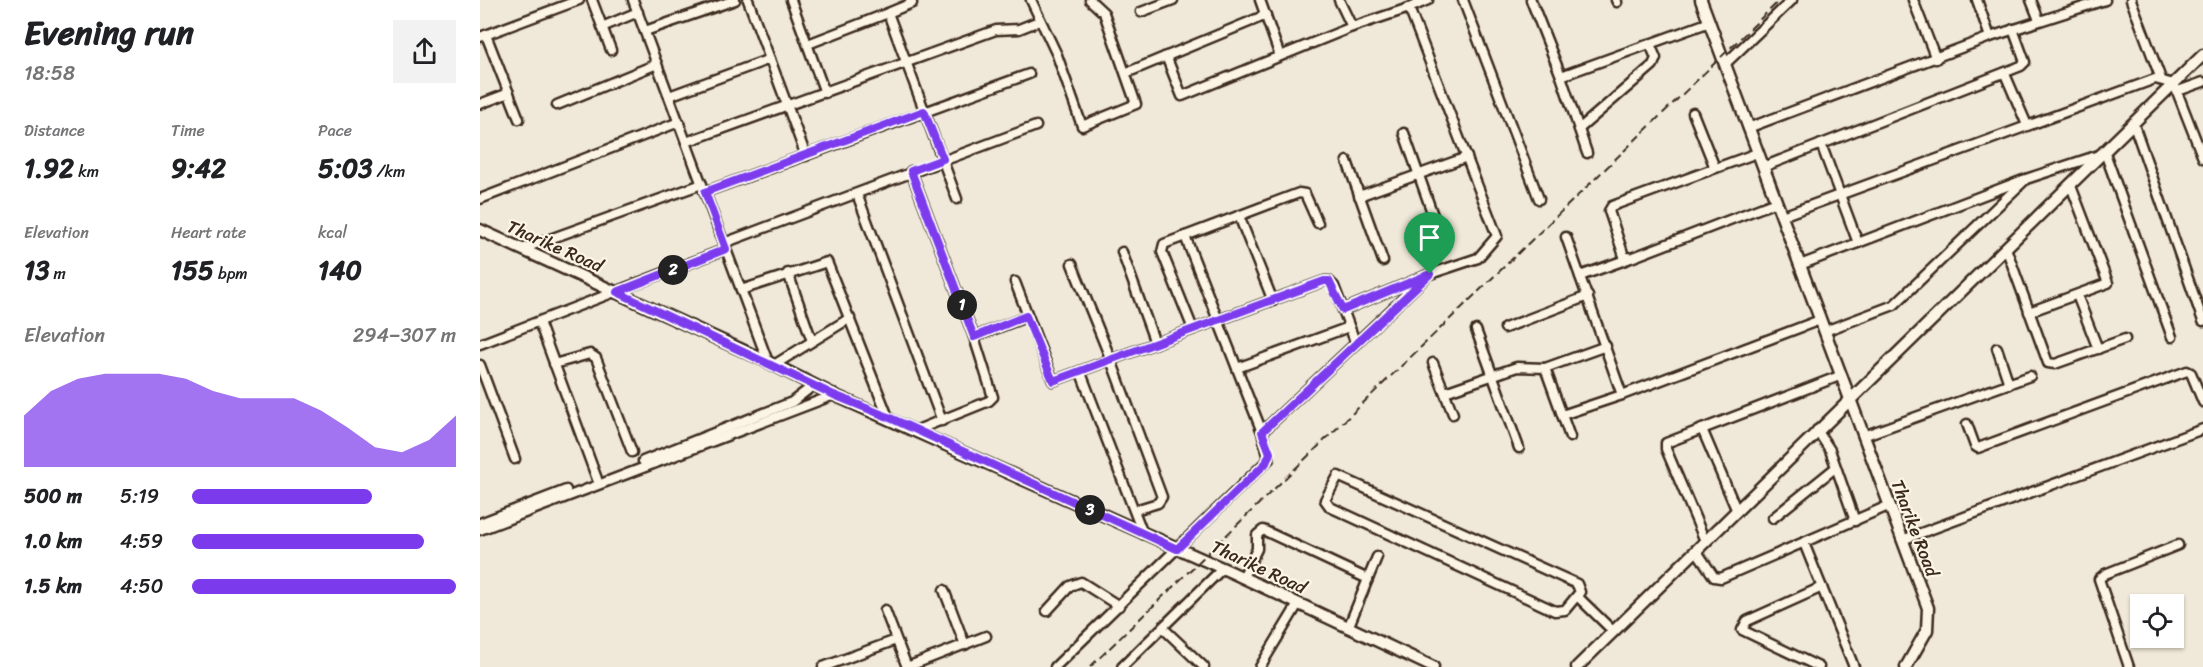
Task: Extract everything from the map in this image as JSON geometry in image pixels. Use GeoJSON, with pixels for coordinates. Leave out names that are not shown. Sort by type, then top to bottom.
{"type":"FeatureCollection","features":[{"type":"Feature","properties":{"kind":"street"},"geometry":{"type":"LineString","coordinates":[[519,119],[483,36],[579,0]]}},
{"type":"Feature","properties":{"kind":"street"},"geometry":{"type":"LineString","coordinates":[[592,0],[611,50]]}},
{"type":"Feature","properties":{"kind":"street"},"geometry":{"type":"LineString","coordinates":[[633,0],[741,290],[771,363],[850,318]]}},
{"type":"Feature","properties":{"kind":"street"},"geometry":{"type":"LineString","coordinates":[[645,31],[715,3],[735,0]]}},
{"type":"Feature","properties":{"kind":"street"},"geometry":{"type":"LineString","coordinates":[[748,0],[806,156]]}},
{"type":"Feature","properties":{"kind":"street"},"geometry":{"type":"LineString","coordinates":[[791,0],[825,93]]}},
{"type":"Feature","properties":{"kind":"street"},"geometry":{"type":"LineString","coordinates":[[1031,0],[1057,55],[1082,126],[1136,104],[1104,13],[1090,0]]}},
{"type":"Feature","properties":{"kind":"street"},"geometry":{"type":"LineString","coordinates":[[1141,12],[1173,0]]}},
{"type":"Feature","properties":{"kind":"street"},"geometry":{"type":"LineString","coordinates":[[1260,0],[1281,56]]}},
{"type":"Feature","properties":{"kind":"street"},"geometry":{"type":"LineString","coordinates":[[1339,0],[1352,27]]}},
{"type":"Feature","properties":{"kind":"street"},"geometry":{"type":"LineString","coordinates":[[1166,56],[1182,96],[1352,27],[1428,0]]}},
{"type":"Feature","properties":{"kind":"street"},"geometry":{"type":"LineString","coordinates":[[1463,0],[1539,199]]}},
{"type":"Feature","properties":{"kind":"street"},"geometry":{"type":"LineString","coordinates":[[1531,0],[1561,76],[1587,153]]}},
{"type":"Feature","properties":{"kind":"street"},"geometry":{"type":"LineString","coordinates":[[1725,64],[1792,0]]}},
{"type":"Feature","properties":{"kind":"street"},"geometry":{"type":"LineString","coordinates":[[1913,0],[1936,58]]}},
{"type":"Feature","properties":{"kind":"street"},"geometry":{"type":"LineString","coordinates":[[1977,0],[1990,38]]}},
{"type":"Feature","properties":{"kind":"street"},"geometry":{"type":"LineString","coordinates":[[2031,0],[2039,20]]}},
{"type":"Feature","properties":{"kind":"street"},"geometry":{"type":"LineString","coordinates":[[1748,129],[2013,29],[2105,0]]}},
{"type":"Feature","properties":{"kind":"street"},"geometry":{"type":"LineString","coordinates":[[2131,0],[2161,79]]}},
{"type":"Feature","properties":{"kind":"street"},"geometry":{"type":"LineString","coordinates":[[808,44],[915,1]]}},
{"type":"Feature","properties":{"kind":"street","name":"Tharike Road"},"geometry":{"type":"LineString","coordinates":[[1704,2],[1748,129],[1851,397],[1930,620],[1927,630],[1906,667]]}},
{"type":"Feature","properties":{"kind":"street"},"geometry":{"type":"LineString","coordinates":[[1343,310],[1430,274],[1478,258],[1496,239],[1409,8]]}},
{"type":"Feature","properties":{"kind":"street"},"geometry":{"type":"LineString","coordinates":[[602,27],[638,12]]}},
{"type":"Feature","properties":{"kind":"street"},"geometry":{"type":"LineString","coordinates":[[888,13],[957,200]]}},
{"type":"Feature","properties":{"kind":"street"},"geometry":{"type":"LineString","coordinates":[[1126,73],[1266,15]]}},
{"type":"Feature","properties":{"kind":"street"},"geometry":{"type":"LineString","coordinates":[[686,142],[996,30],[1019,29],[1039,21]]}},
{"type":"Feature","properties":{"kind":"street"},"geometry":{"type":"LineString","coordinates":[[1561,76],[1710,22]]}},
{"type":"Feature","properties":{"kind":"street"},"geometry":{"type":"LineString","coordinates":[[1763,167],[2005,74],[2025,62],[2013,29]]}},
{"type":"Feature","properties":{"kind":"street"},"geometry":{"type":"LineString","coordinates":[[1579,129],[1653,65],[1656,58],[1650,44]]}},
{"type":"Feature","properties":{"kind":"street"},"geometry":{"type":"LineString","coordinates":[[1577,667],[1851,397],[2134,124],[2176,88],[2203,55]]}},
{"type":"Feature","properties":{"kind":"street"},"geometry":{"type":"LineString","coordinates":[[669,96],[770,58]]}},
{"type":"Feature","properties":{"kind":"street"},"geometry":{"type":"LineString","coordinates":[[557,105],[657,64]]}},
{"type":"Feature","properties":{"kind":"street"},"geometry":{"type":"LineString","coordinates":[[522,249],[806,156],[1029,74]]}},
{"type":"Feature","properties":{"kind":"street"},"geometry":{"type":"LineString","coordinates":[[2005,74],[2027,125]]}},
{"type":"Feature","properties":{"kind":"street"},"geometry":{"type":"LineString","coordinates":[[1782,216],[1840,192],[2149,80],[2161,79],[2176,88],[2200,140],[2203,158]]}},
{"type":"Feature","properties":{"kind":"street"},"geometry":{"type":"LineString","coordinates":[[2176,88],[2203,82]]}},
{"type":"Feature","properties":{"kind":"street"},"geometry":{"type":"LineString","coordinates":[[480,104],[509,93]]}},
{"type":"Feature","properties":{"kind":"street"},"geometry":{"type":"LineString","coordinates":[[1693,113],[1715,168]]}},
{"type":"Feature","properties":{"kind":"street"},"geometry":{"type":"LineString","coordinates":[[480,199],[679,122]]}},
{"type":"Feature","properties":{"kind":"street"},"geometry":{"type":"LineString","coordinates":[[2134,124],[2203,321]]}},
{"type":"Feature","properties":{"kind":"street"},"geometry":{"type":"LineString","coordinates":[[480,333],[482,344],[617,292],[911,171],[1036,126]]}},
{"type":"Feature","properties":{"kind":"street"},"geometry":{"type":"LineString","coordinates":[[1404,133],[1435,221]]}},
{"type":"Feature","properties":{"kind":"street"},"geometry":{"type":"LineString","coordinates":[[1821,144],[1858,243]]}},
{"type":"Feature","properties":{"kind":"street"},"geometry":{"type":"LineString","coordinates":[[1628,259],[1610,214],[1610,208],[1757,153]]}},
{"type":"Feature","properties":{"kind":"street"},"geometry":{"type":"LineString","coordinates":[[1800,265],[2026,179],[2105,153]]}},
{"type":"Feature","properties":{"kind":"street"},"geometry":{"type":"LineString","coordinates":[[2105,153],[2172,337]]}},
{"type":"Feature","properties":{"kind":"street"},"geometry":{"type":"LineString","coordinates":[[1359,196],[1467,157]]}},
{"type":"Feature","properties":{"kind":"street"},"geometry":{"type":"LineString","coordinates":[[1347,161],[1383,261]]}},
{"type":"Feature","properties":{"kind":"street"},"geometry":{"type":"LineString","coordinates":[[911,171],[974,337],[993,397],[989,401],[917,430]]}},
{"type":"Feature","properties":{"kind":"street"},"geometry":{"type":"LineString","coordinates":[[1825,331],[1894,305],[2026,179]]}},
{"type":"Feature","properties":{"kind":"street"},"geometry":{"type":"LineString","coordinates":[[2028,312],[2106,285],[2108,281],[2071,186]]}},
{"type":"Feature","properties":{"kind":"street"},"geometry":{"type":"LineString","coordinates":[[1193,329],[1162,248],[1164,244],[1302,192],[1318,224]]}},
{"type":"Feature","properties":{"kind":"street"},"geometry":{"type":"LineString","coordinates":[[857,194],[942,421]]}},
{"type":"Feature","properties":{"kind":"street"},"geometry":{"type":"LineString","coordinates":[[1580,276],[1776,202]]}},
{"type":"Feature","properties":{"kind":"street"},"geometry":{"type":"LineString","coordinates":[[1239,216],[1273,301]]}},
{"type":"Feature","properties":{"kind":"street","name":"Tharike Road"},"geometry":{"type":"LineString","coordinates":[[480,230],[771,363],[834,395],[1224,568],[1433,667]]}},
{"type":"Feature","properties":{"kind":"street"},"geometry":{"type":"LineString","coordinates":[[1055,667],[1266,463],[1270,453],[1185,236]]}},
{"type":"Feature","properties":{"kind":"street"},"geometry":{"type":"LineString","coordinates":[[1566,237],[1622,395]]}},
{"type":"Feature","properties":{"kind":"street"},"geometry":{"type":"LineString","coordinates":[[2006,248],[2048,363],[2055,364],[2125,339]]}},
{"type":"Feature","properties":{"kind":"street"},"geometry":{"type":"LineString","coordinates":[[1122,252],[1155,343]]}},
{"type":"Feature","properties":{"kind":"street"},"geometry":{"type":"LineString","coordinates":[[741,290],[827,262],[888,417]]}},
{"type":"Feature","properties":{"kind":"street"},"geometry":{"type":"LineString","coordinates":[[1072,264],[1111,360],[1161,496],[1158,503],[1135,510]]}},
{"type":"Feature","properties":{"kind":"street"},"geometry":{"type":"LineString","coordinates":[[788,273],[812,341]]}},
{"type":"Feature","properties":{"kind":"street"},"geometry":{"type":"LineString","coordinates":[[1262,432],[1430,274]]}},
{"type":"Feature","properties":{"kind":"street"},"geometry":{"type":"LineString","coordinates":[[1015,282],[1051,379],[1055,382],[1155,343],[1329,281],[1356,344]]}},
{"type":"Feature","properties":{"kind":"street"},"geometry":{"type":"LineString","coordinates":[[2077,295],[2098,349]]}},
{"type":"Feature","properties":{"kind":"street"},"geometry":{"type":"LineString","coordinates":[[1505,328],[1588,296]]}},
{"type":"Feature","properties":{"kind":"street"},"geometry":{"type":"LineString","coordinates":[[974,337],[1026,316]]}},
{"type":"Feature","properties":{"kind":"street"},"geometry":{"type":"LineString","coordinates":[[1562,416],[1820,320]]}},
{"type":"Feature","properties":{"kind":"street"},"geometry":{"type":"LineString","coordinates":[[539,322],[597,479]]}},
{"type":"Feature","properties":{"kind":"street"},"geometry":{"type":"LineString","coordinates":[[1237,368],[1349,327]]}},
{"type":"Feature","properties":{"kind":"street"},"geometry":{"type":"LineString","coordinates":[[1476,330],[1519,448]]}},
{"type":"Feature","properties":{"kind":"street"},"geometry":{"type":"LineString","coordinates":[[1444,392],[1492,374],[1517,368],[1545,368],[1606,346]]}},
{"type":"Feature","properties":{"kind":"street"},"geometry":{"type":"LineString","coordinates":[[1996,348],[2009,384]]}},
{"type":"Feature","properties":{"kind":"street"},"geometry":{"type":"LineString","coordinates":[[555,364],[590,354],[596,358],[632,452]]}},
{"type":"Feature","properties":{"kind":"street"},"geometry":{"type":"LineString","coordinates":[[1433,363],[1453,414]]}},
{"type":"Feature","properties":{"kind":"street"},"geometry":{"type":"LineString","coordinates":[[480,365],[515,459]]}},
{"type":"Feature","properties":{"kind":"street"},"geometry":{"type":"LineString","coordinates":[[1545,368],[1570,437]]}},
{"type":"Feature","properties":{"kind":"street"},"geometry":{"type":"LineString","coordinates":[[1966,424],[1978,448],[2187,371],[2191,373],[2203,402]]}},
{"type":"Feature","properties":{"kind":"street"},"geometry":{"type":"LineString","coordinates":[[1081,373],[1143,534]]}},
{"type":"Feature","properties":{"kind":"street"},"geometry":{"type":"LineString","coordinates":[[1705,541],[1665,446],[1669,442],[1842,375]]}},
{"type":"Feature","properties":{"kind":"street"},"geometry":{"type":"LineString","coordinates":[[1863,436],[2030,376]]}},
{"type":"Feature","properties":{"kind":"street"},"geometry":{"type":"LineString","coordinates":[[480,524],[792,402],[814,385]]}},
{"type":"Feature","properties":{"kind":"street"},"geometry":{"type":"LineString","coordinates":[[480,531],[834,395]]}},
{"type":"Feature","properties":{"kind":"street"},"geometry":{"type":"LineString","coordinates":[[1702,429],[1736,509]]}},
{"type":"Feature","properties":{"kind":"street"},"geometry":{"type":"LineString","coordinates":[[1902,540],[2203,429]]}},
{"type":"Feature","properties":{"kind":"street"},"geometry":{"type":"LineString","coordinates":[[1818,430],[1830,450],[1856,521]]}},
{"type":"Feature","properties":{"kind":"street"},"geometry":{"type":"LineString","coordinates":[[1773,518],[1835,468]]}},
{"type":"Feature","properties":{"kind":"street"},"geometry":{"type":"LineString","coordinates":[[1342,477],[1577,584],[1581,590],[1577,596],[1565,610],[1555,611],[1330,507],[1326,500],[1334,479],[1342,477]]}},
{"type":"Feature","properties":{"kind":"street"},"geometry":{"type":"LineString","coordinates":[[1696,550],[1710,573],[1719,578],[1888,506]]}},
{"type":"Feature","properties":{"kind":"street"},"geometry":{"type":"LineString","coordinates":[[1243,578],[1257,549],[1257,535],[1263,530],[1368,579]]}},
{"type":"Feature","properties":{"kind":"street"},"geometry":{"type":"LineString","coordinates":[[1804,543],[1854,667]]}},
{"type":"Feature","properties":{"kind":"street"},"geometry":{"type":"LineString","coordinates":[[2129,667],[2099,579],[2104,574],[2178,544]]}},
{"type":"Feature","properties":{"kind":"street"},"geometry":{"type":"LineString","coordinates":[[1348,628],[1377,557]]}},
{"type":"Feature","properties":{"kind":"street"},"geometry":{"type":"LineString","coordinates":[[1122,667],[1224,568]]}},
{"type":"Feature","properties":{"kind":"street"},"geometry":{"type":"LineString","coordinates":[[1047,610],[1070,586],[1081,582],[1119,606]]}},
{"type":"Feature","properties":{"kind":"street"},"geometry":{"type":"LineString","coordinates":[[1819,667],[1744,633],[1743,627],[1747,621],[1822,586]]}},
{"type":"Feature","properties":{"kind":"street"},"geometry":{"type":"LineString","coordinates":[[944,590],[965,645]]}},
{"type":"Feature","properties":{"kind":"street"},"geometry":{"type":"LineString","coordinates":[[1577,596],[1614,632]]}},
{"type":"Feature","properties":{"kind":"street"},"geometry":{"type":"LineString","coordinates":[[1260,667],[1298,604]]}},
{"type":"Feature","properties":{"kind":"street"},"geometry":{"type":"LineString","coordinates":[[885,610],[907,667],[987,636]]}},
{"type":"Feature","properties":{"kind":"street"},"geometry":{"type":"LineString","coordinates":[[1163,628],[1204,667]]}},
{"type":"Feature","properties":{"kind":"street"},"geometry":{"type":"LineString","coordinates":[[824,667],[840,664],[896,640]]}},
{"type":"Feature","properties":{"kind":"railway"},"geometry":{"type":"LineString","coordinates":[[1090,667],[1780,0]]}},
{"type":"Feature","properties":{"kind":"route"},"geometry":{"type":"LineString","coordinates":[[924,111],[943,159],[911,171],[974,337],[1026,316],[1053,381],[1081,373],[1324,281],[1329,281],[1334,286],[1343,310],[1430,274],[1262,432],[1270,453],[1269,459],[1177,549],[888,417],[834,395],[617,292],[726,249],[705,192],[924,111]]}}]}
